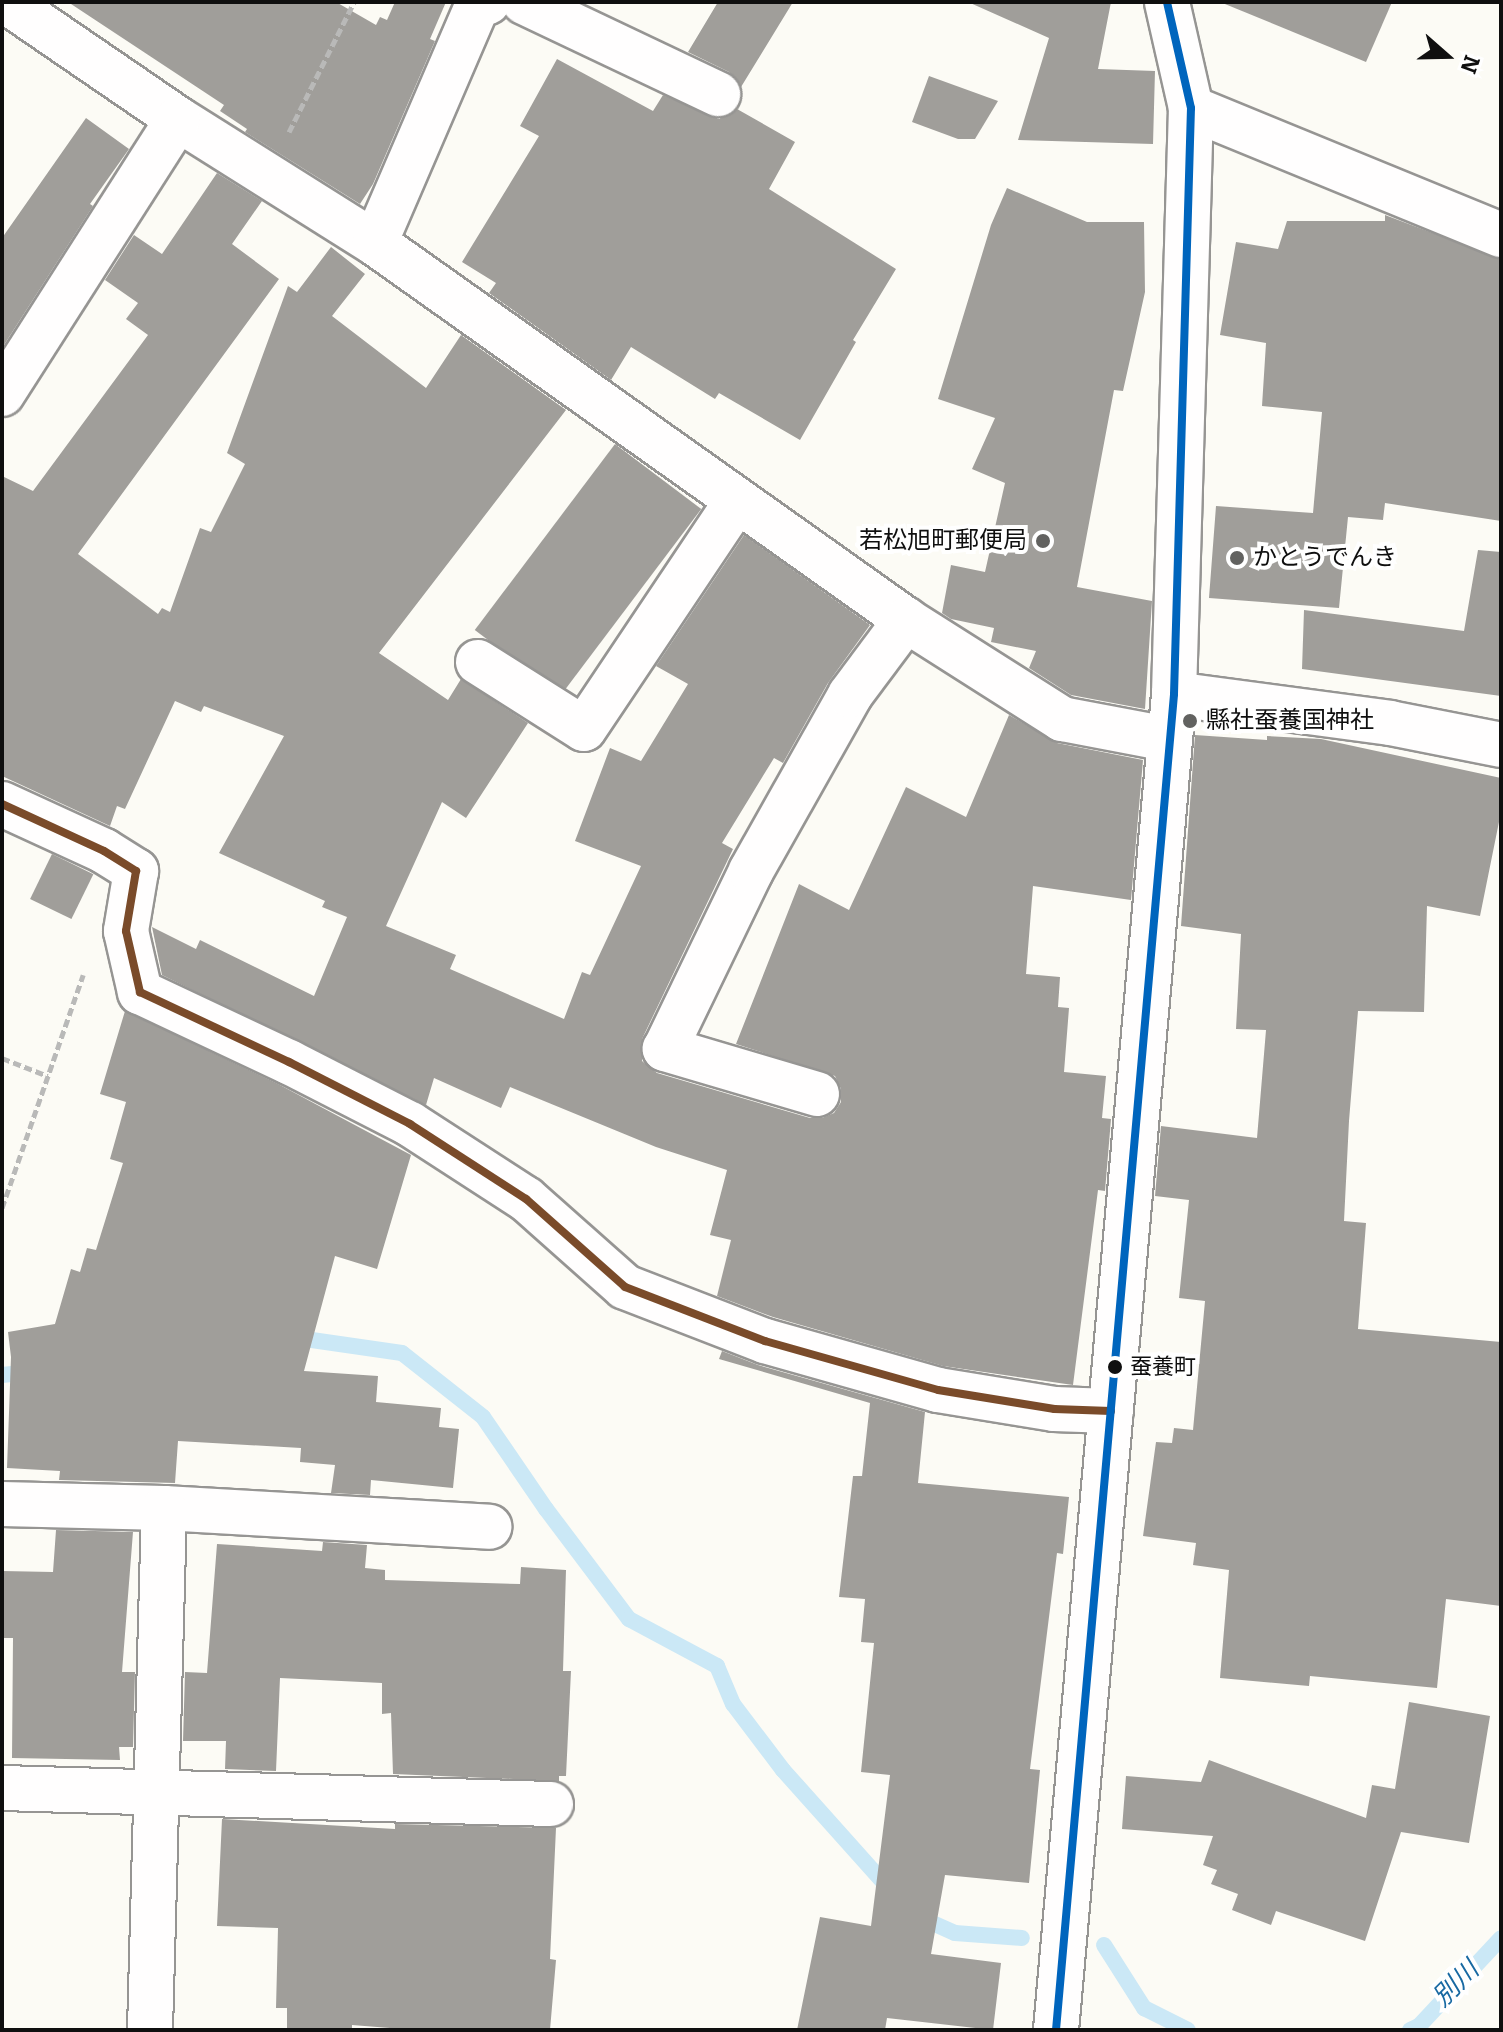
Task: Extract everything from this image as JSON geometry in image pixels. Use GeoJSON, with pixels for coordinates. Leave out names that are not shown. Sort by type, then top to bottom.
{"type":"FeatureCollection","features":[{"type":"Feature","properties":{"kind":"street"},"geometry":{"type":"LineString","coordinates":[[7,2],[178,119],[375,243],[906,620],[1062,719],[1168,739]]}},
{"type":"Feature","properties":{"kind":"street"},"geometry":{"type":"LineString","coordinates":[[375,243],[478,4],[488,2]]}},
{"type":"Feature","properties":{"kind":"street"},"geometry":{"type":"LineString","coordinates":[[524,2],[718,94]]}},
{"type":"Feature","properties":{"kind":"street"},"geometry":{"type":"LineString","coordinates":[[1056,2030],[1174,694],[1191,108],[1167,2]]}},
{"type":"Feature","properties":{"kind":"street"},"geometry":{"type":"LineString","coordinates":[[1191,108],[1501,235]]}},
{"type":"Feature","properties":{"kind":"street"},"geometry":{"type":"LineString","coordinates":[[2,394],[178,119]]}},
{"type":"Feature","properties":{"kind":"street"},"geometry":{"type":"LineString","coordinates":[[478,662],[584,729],[736,502]]}},
{"type":"Feature","properties":{"kind":"street"},"geometry":{"type":"LineString","coordinates":[[817,1094],[665,1049],[751,871],[850,695],[906,620]]}},
{"type":"Feature","properties":{"kind":"street"},"geometry":{"type":"LineString","coordinates":[[1174,694],[1390,723],[1501,745]]}},
{"type":"Feature","properties":{"kind":"street"},"geometry":{"type":"LineString","coordinates":[[2,804],[104,851],[136,871],[126,931],[140,992],[289,1062],[410,1124],[526,1199],[625,1287],[765,1341],[938,1390],[1054,1409],[1111,1411]]}},
{"type":"Feature","properties":{"kind":"street"},"geometry":{"type":"LineString","coordinates":[[2,1504],[164,1508],[489,1527]]}},
{"type":"Feature","properties":{"kind":"street"},"geometry":{"type":"LineString","coordinates":[[150,2030],[164,1508]]}},
{"type":"Feature","properties":{"kind":"street"},"geometry":{"type":"LineString","coordinates":[[2,1788],[156,1790],[551,1804]]}},
{"type":"Feature","properties":{"kind":"path"},"geometry":{"type":"LineString","coordinates":[[268,176],[354,2]]}},
{"type":"Feature","properties":{"kind":"path"},"geometry":{"type":"LineString","coordinates":[[2,1208],[72,1001],[86,969],[132,956]]}},
{"type":"Feature","properties":{"kind":"path"},"geometry":{"type":"LineString","coordinates":[[2,1058],[48,1076]]}},
{"type":"Feature","properties":{"kind":"building"},"geometry":{"type":"Polygon","coordinates":[[[68,2],[336,2],[376,25],[380,17],[387,20],[395,2],[446,2],[430,39],[435,41],[373,184],[360,204],[245,132],[247,129],[220,111],[224,105],[68,2]]]}},
{"type":"Feature","properties":{"kind":"building"},"geometry":{"type":"Polygon","coordinates":[[[718,2],[793,2],[741,87],[729,72],[688,52],[718,2]]]}},
{"type":"Feature","properties":{"kind":"building"},"geometry":{"type":"Polygon","coordinates":[[[968,2],[1111,2],[1098,69],[1155,71],[1153,144],[1018,140],[1049,38],[968,2]]]}},
{"type":"Feature","properties":{"kind":"building"},"geometry":{"type":"Polygon","coordinates":[[[1220,2],[1392,2],[1366,62],[1220,2]]]}},
{"type":"Feature","properties":{"kind":"building"},"geometry":{"type":"Polygon","coordinates":[[[557,59],[653,111],[663,95],[719,119],[737,109],[795,142],[769,189],[896,269],[853,340],[856,342],[800,440],[719,393],[715,399],[631,347],[611,380],[489,293],[496,283],[462,262],[539,136],[520,126],[557,59]]]}},
{"type":"Feature","properties":{"kind":"building"},"geometry":{"type":"Polygon","coordinates":[[[929,76],[998,101],[975,139],[958,139],[912,122],[929,76]]]}},
{"type":"Feature","properties":{"kind":"building"},"geometry":{"type":"Polygon","coordinates":[[[86,118],[129,149],[90,204],[93,206],[2,348],[2,238],[86,118]]]}},
{"type":"Feature","properties":{"kind":"building"},"geometry":{"type":"Polygon","coordinates":[[[217,173],[262,201],[232,244],[279,279],[78,554],[158,614],[162,608],[170,612],[200,528],[211,532],[245,464],[227,453],[288,286],[297,292],[331,247],[365,274],[332,316],[426,388],[461,335],[566,410],[379,653],[448,700],[461,679],[528,723],[466,818],[442,802],[386,926],[456,955],[450,969],[564,1019],[582,972],[590,975],[641,866],[575,841],[610,748],[641,761],[688,684],[656,666],[744,535],[870,625],[828,683],[783,763],[774,758],[722,843],[733,849],[642,1039],[642,1061],[657,1073],[810,1118],[822,1118],[834,1113],[841,1102],[841,1089],[835,1076],[736,1044],[799,884],[849,910],[906,787],[966,817],[1009,715],[1057,743],[1143,760],[1131,900],[1033,886],[1026,974],[1060,977],[1058,1007],[1069,1008],[1064,1072],[1106,1076],[1102,1118],[1111,1119],[1105,1191],[1098,1190],[1073,1385],[943,1366],[773,1317],[717,1296],[731,1240],[710,1235],[727,1170],[656,1147],[510,1087],[501,1108],[434,1078],[426,1105],[162,975],[152,927],[196,949],[200,940],[314,996],[347,917],[322,907],[325,901],[219,853],[284,736],[204,706],[201,712],[175,701],[125,809],[117,806],[110,826],[2,776],[2,476],[33,491],[148,335],[126,319],[138,303],[105,280],[134,235],[162,254],[217,173]]]}},
{"type":"Feature","properties":{"kind":"building"},"geometry":{"type":"Polygon","coordinates":[[[1007,188],[1087,222],[1144,222],[1145,292],[1123,391],[1114,390],[1077,587],[1152,601],[1145,709],[1071,695],[1029,668],[1036,651],[991,642],[994,628],[951,619],[942,613],[951,565],[985,572],[1005,483],[972,469],[995,418],[938,399],[991,225],[1007,188]]]}},
{"type":"Feature","properties":{"kind":"building"},"geometry":{"type":"Polygon","coordinates":[[[1385,215],[1501,259],[1501,521],[1385,503],[1383,520],[1348,517],[1339,608],[1209,598],[1216,506],[1313,513],[1322,412],[1262,406],[1266,343],[1220,335],[1236,242],[1278,249],[1287,221],[1385,221],[1385,215]]]}},
{"type":"Feature","properties":{"kind":"building"},"geometry":{"type":"Polygon","coordinates":[[[615,444],[701,509],[561,695],[475,630],[615,444]]]}},
{"type":"Feature","properties":{"kind":"building"},"geometry":{"type":"Polygon","coordinates":[[[1478,550],[1501,552],[1501,696],[1302,669],[1304,610],[1464,631],[1478,550]]]}},
{"type":"Feature","properties":{"kind":"building"},"geometry":{"type":"Polygon","coordinates":[[[1195,735],[1267,740],[1267,736],[1321,739],[1501,778],[1501,812],[1480,916],[1427,906],[1424,1012],[1358,1011],[1349,1121],[1344,1221],[1366,1223],[1358,1329],[1501,1342],[1501,1606],[1446,1599],[1437,1688],[1310,1676],[1309,1686],[1220,1678],[1229,1570],[1193,1565],[1196,1543],[1143,1536],[1156,1442],[1172,1443],[1174,1428],[1193,1430],[1205,1301],[1179,1298],[1189,1200],[1155,1196],[1161,1126],[1257,1138],[1266,1030],[1236,1029],[1241,934],[1181,926],[1195,735]]]}},
{"type":"Feature","properties":{"kind":"building"},"geometry":{"type":"Polygon","coordinates":[[[52,854],[93,874],[71,919],[30,899],[52,854]]]}},
{"type":"Feature","properties":{"kind":"building"},"geometry":{"type":"Polygon","coordinates":[[[125,1011],[278,1084],[411,1155],[377,1269],[335,1256],[304,1371],[378,1376],[376,1402],[441,1408],[439,1427],[459,1429],[453,1488],[371,1480],[370,1495],[331,1493],[335,1465],[300,1462],[301,1448],[178,1441],[175,1483],[59,1480],[60,1471],[7,1468],[11,1357],[8,1332],[55,1324],[71,1269],[80,1272],[87,1248],[96,1250],[123,1163],[110,1159],[126,1102],[100,1094],[125,1011]]]}},
{"type":"Feature","properties":{"kind":"building"},"geometry":{"type":"Polygon","coordinates":[[[722,1351],[758,1365],[925,1412],[918,1483],[1069,1497],[1063,1554],[1057,1553],[1030,1769],[1040,1770],[1029,1883],[945,1875],[931,1954],[1001,1963],[993,2030],[887,2018],[885,2030],[797,2030],[820,1917],[871,1926],[890,1775],[861,1772],[874,1643],[861,1642],[865,1599],[839,1597],[853,1476],[862,1476],[870,1403],[719,1359],[722,1351]]]}},
{"type":"Feature","properties":{"kind":"building"},"geometry":{"type":"Polygon","coordinates":[[[56,1530],[133,1532],[122,1672],[135,1672],[133,1747],[119,1747],[120,1760],[12,1758],[13,1638],[2,1638],[2,1571],[53,1572],[56,1530]]]}},
{"type":"Feature","properties":{"kind":"building"},"geometry":{"type":"Polygon","coordinates":[[[323,1542],[367,1545],[365,1568],[385,1570],[385,1580],[520,1584],[521,1567],[566,1570],[563,1671],[571,1671],[566,1776],[559,1776],[559,1781],[393,1774],[391,1713],[382,1714],[382,1683],[280,1678],[276,1771],[225,1769],[226,1741],[183,1741],[185,1672],[207,1673],[217,1544],[322,1551],[323,1542]]]}},
{"type":"Feature","properties":{"kind":"building"},"geometry":{"type":"Polygon","coordinates":[[[1409,1702],[1490,1716],[1469,1843],[1401,1832],[1365,1941],[1276,1911],[1271,1925],[1232,1910],[1238,1894],[1211,1884],[1217,1870],[1203,1865],[1213,1836],[1122,1829],[1126,1776],[1201,1782],[1209,1760],[1366,1818],[1372,1785],[1395,1789],[1409,1702]]]}},
{"type":"Feature","properties":{"kind":"building"},"geometry":{"type":"Polygon","coordinates":[[[222,1819],[395,1829],[395,1824],[556,1828],[550,1959],[556,1960],[550,2030],[415,2030],[352,2025],[352,2030],[287,2030],[287,2008],[276,2008],[278,1928],[217,1926],[222,1819]]]}},
{"type":"Feature","properties":{"kind":"waterway"},"geometry":{"type":"LineString","coordinates":[[291,1337],[402,1353],[483,1417],[546,1509],[629,1619],[717,1666],[733,1704],[783,1770],[893,1893]]}},
{"type":"Feature","properties":{"kind":"waterway"},"geometry":{"type":"LineString","coordinates":[[2,1375],[32,1372]]}},
{"type":"Feature","properties":{"kind":"waterway"},"geometry":{"type":"LineString","coordinates":[[919,1917],[955,1933],[1022,1938]]}},
{"type":"Feature","properties":{"kind":"waterway","name":"別川"},"geometry":{"type":"LineString","coordinates":[[1410,2030],[1419,2026],[1501,1938]]}},
{"type":"Feature","properties":{"kind":"waterway","name":"別川"},"geometry":{"type":"LineString","coordinates":[[1104,1945],[1144,2008],[1188,2030]]}},
{"type":"Feature","properties":{"kind":"transit line"},"geometry":{"type":"LineString","coordinates":[[1056,2030],[1174,694],[1191,108],[1167,2]]}},
{"type":"Feature","properties":{"kind":"transit line"},"geometry":{"type":"LineString","coordinates":[[2,804],[104,851],[136,871],[126,931],[140,992],[289,1062],[410,1124],[526,1199],[625,1287],[765,1341],[938,1390],[1054,1409],[1111,1411]]}},
{"type":"Feature","properties":{"kind":"place","name":"若松旭町郵便局"},"geometry":{"type":"Point","coordinates":[1043,541]}},
{"type":"Feature","properties":{"kind":"place","name":"かとうでんき"},"geometry":{"type":"Point","coordinates":[1237,558]}},
{"type":"Feature","properties":{"kind":"place","name":"縣社蚕養国神社"},"geometry":{"type":"Point","coordinates":[1190,721]}},
{"type":"Feature","properties":{"kind":"place","name":"蚕養町"},"geometry":{"type":"Point","coordinates":[1115,1367]}}]}
